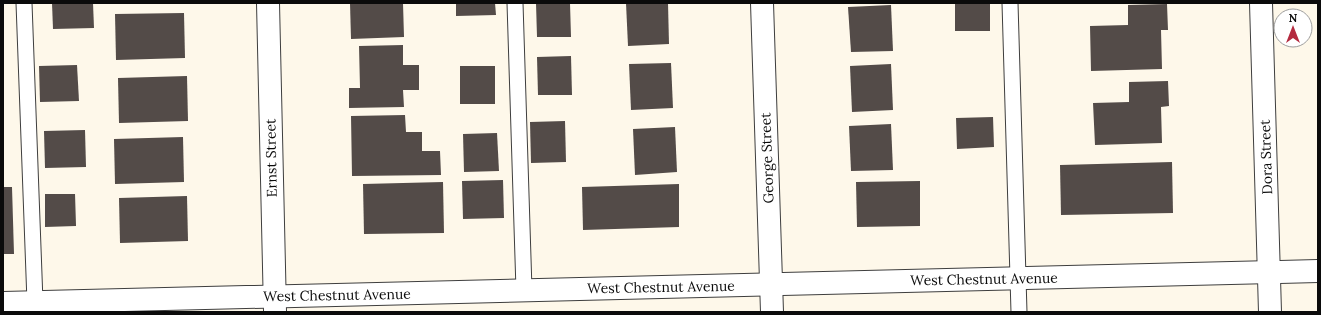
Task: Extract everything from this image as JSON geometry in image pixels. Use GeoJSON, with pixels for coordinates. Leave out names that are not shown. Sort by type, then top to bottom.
{"type":"FeatureCollection","features":[{"type":"Feature","properties":{"kind":"street","name":"Ernst Street"},"geometry":{"type":"LineString","coordinates":[[268,3],[275,304]]}},
{"type":"Feature","properties":{"kind":"street","name":"George Street"},"geometry":{"type":"LineString","coordinates":[[762,3],[772,312]]}},
{"type":"Feature","properties":{"kind":"street","name":"Dora Street"},"geometry":{"type":"LineString","coordinates":[[1261,3],[1270,312]]}},
{"type":"Feature","properties":{"kind":"street","name":"West Chestnut Avenue"},"geometry":{"type":"LineString","coordinates":[[3,303],[275,304],[524,290],[1318,271]]}},
{"type":"Feature","properties":{"kind":"lane"},"geometry":{"type":"LineString","coordinates":[[24,3],[36,302]]}},
{"type":"Feature","properties":{"kind":"lane"},"geometry":{"type":"LineString","coordinates":[[515,3],[524,290]]}},
{"type":"Feature","properties":{"kind":"lane"},"geometry":{"type":"LineString","coordinates":[[1010,3],[1019,312]]}},
{"type":"Feature","properties":{"kind":"building"},"geometry":{"type":"Polygon","coordinates":[[[52,3],[93,3],[94,28],[53,29],[52,3]]]}},
{"type":"Feature","properties":{"kind":"building"},"geometry":{"type":"Polygon","coordinates":[[[350,3],[403,3],[404,37],[351,39],[350,3]]]}},
{"type":"Feature","properties":{"kind":"building"},"geometry":{"type":"Polygon","coordinates":[[[456,3],[495,3],[496,15],[456,16],[456,3]]]}},
{"type":"Feature","properties":{"kind":"building"},"geometry":{"type":"Polygon","coordinates":[[[536,3],[570,3],[571,37],[537,37],[536,3]]]}},
{"type":"Feature","properties":{"kind":"building"},"geometry":{"type":"Polygon","coordinates":[[[626,3],[668,3],[669,44],[628,46],[626,3]]]}},
{"type":"Feature","properties":{"kind":"building"},"geometry":{"type":"Polygon","coordinates":[[[955,3],[990,3],[990,31],[955,31],[955,3]]]}},
{"type":"Feature","properties":{"kind":"building"},"geometry":{"type":"Polygon","coordinates":[[[1167,4],[1168,30],[1161,30],[1162,69],[1091,71],[1090,26],[1128,25],[1128,5],[1167,4]]]}},
{"type":"Feature","properties":{"kind":"building"},"geometry":{"type":"Polygon","coordinates":[[[891,5],[893,51],[851,52],[848,7],[891,5]]]}},
{"type":"Feature","properties":{"kind":"building"},"geometry":{"type":"Polygon","coordinates":[[[184,13],[185,58],[116,60],[115,14],[184,13]]]}},
{"type":"Feature","properties":{"kind":"building"},"geometry":{"type":"Polygon","coordinates":[[[403,45],[403,65],[419,65],[419,90],[403,90],[404,107],[349,108],[349,88],[360,88],[359,46],[403,45]]]}},
{"type":"Feature","properties":{"kind":"building"},"geometry":{"type":"Polygon","coordinates":[[[571,56],[572,95],[538,95],[537,57],[571,56]]]}},
{"type":"Feature","properties":{"kind":"building"},"geometry":{"type":"Polygon","coordinates":[[[671,63],[673,108],[631,110],[629,64],[671,63]]]}},
{"type":"Feature","properties":{"kind":"building"},"geometry":{"type":"Polygon","coordinates":[[[891,64],[893,110],[852,112],[850,66],[891,64]]]}},
{"type":"Feature","properties":{"kind":"building"},"geometry":{"type":"Polygon","coordinates":[[[77,65],[79,101],[40,102],[39,66],[77,65]]]}},
{"type":"Feature","properties":{"kind":"building"},"geometry":{"type":"Polygon","coordinates":[[[460,66],[495,66],[495,104],[460,104],[460,66]]]}},
{"type":"Feature","properties":{"kind":"building"},"geometry":{"type":"Polygon","coordinates":[[[187,76],[188,121],[119,123],[118,78],[187,76]]]}},
{"type":"Feature","properties":{"kind":"building"},"geometry":{"type":"Polygon","coordinates":[[[1168,81],[1169,106],[1161,107],[1162,143],[1095,145],[1093,103],[1129,102],[1129,82],[1168,81]]]}},
{"type":"Feature","properties":{"kind":"building"},"geometry":{"type":"Polygon","coordinates":[[[405,115],[406,132],[422,132],[422,151],[440,151],[441,175],[352,176],[351,116],[405,115]]]}},
{"type":"Feature","properties":{"kind":"building"},"geometry":{"type":"Polygon","coordinates":[[[993,117],[994,147],[957,149],[956,118],[993,117]]]}},
{"type":"Feature","properties":{"kind":"building"},"geometry":{"type":"Polygon","coordinates":[[[565,121],[566,162],[531,163],[530,122],[565,121]]]}},
{"type":"Feature","properties":{"kind":"building"},"geometry":{"type":"Polygon","coordinates":[[[891,124],[893,170],[851,171],[849,126],[891,124]]]}},
{"type":"Feature","properties":{"kind":"building"},"geometry":{"type":"Polygon","coordinates":[[[675,127],[677,172],[635,175],[633,129],[675,127]]]}},
{"type":"Feature","properties":{"kind":"building"},"geometry":{"type":"Polygon","coordinates":[[[85,130],[86,167],[45,168],[44,131],[85,130]]]}},
{"type":"Feature","properties":{"kind":"building"},"geometry":{"type":"Polygon","coordinates":[[[497,133],[499,171],[464,172],[463,134],[497,133]]]}},
{"type":"Feature","properties":{"kind":"building"},"geometry":{"type":"Polygon","coordinates":[[[183,137],[184,182],[115,184],[114,139],[183,137]]]}},
{"type":"Feature","properties":{"kind":"building"},"geometry":{"type":"Polygon","coordinates":[[[1172,162],[1173,213],[1061,215],[1060,165],[1172,162]]]}},
{"type":"Feature","properties":{"kind":"building"},"geometry":{"type":"Polygon","coordinates":[[[503,180],[504,218],[463,219],[462,181],[503,180]]]}},
{"type":"Feature","properties":{"kind":"building"},"geometry":{"type":"Polygon","coordinates":[[[920,181],[920,226],[857,227],[856,182],[920,181]]]}},
{"type":"Feature","properties":{"kind":"building"},"geometry":{"type":"Polygon","coordinates":[[[443,182],[444,233],[364,234],[363,184],[443,182]]]}},
{"type":"Feature","properties":{"kind":"building"},"geometry":{"type":"Polygon","coordinates":[[[679,184],[679,227],[583,230],[582,187],[679,184]]]}},
{"type":"Feature","properties":{"kind":"building"},"geometry":{"type":"Polygon","coordinates":[[[3,187],[12,187],[14,254],[3,254],[3,187]]]}},
{"type":"Feature","properties":{"kind":"building"},"geometry":{"type":"Polygon","coordinates":[[[45,194],[75,194],[76,226],[45,227],[45,194]]]}},
{"type":"Feature","properties":{"kind":"building"},"geometry":{"type":"Polygon","coordinates":[[[187,196],[188,241],[120,243],[119,198],[187,196]]]}}]}
